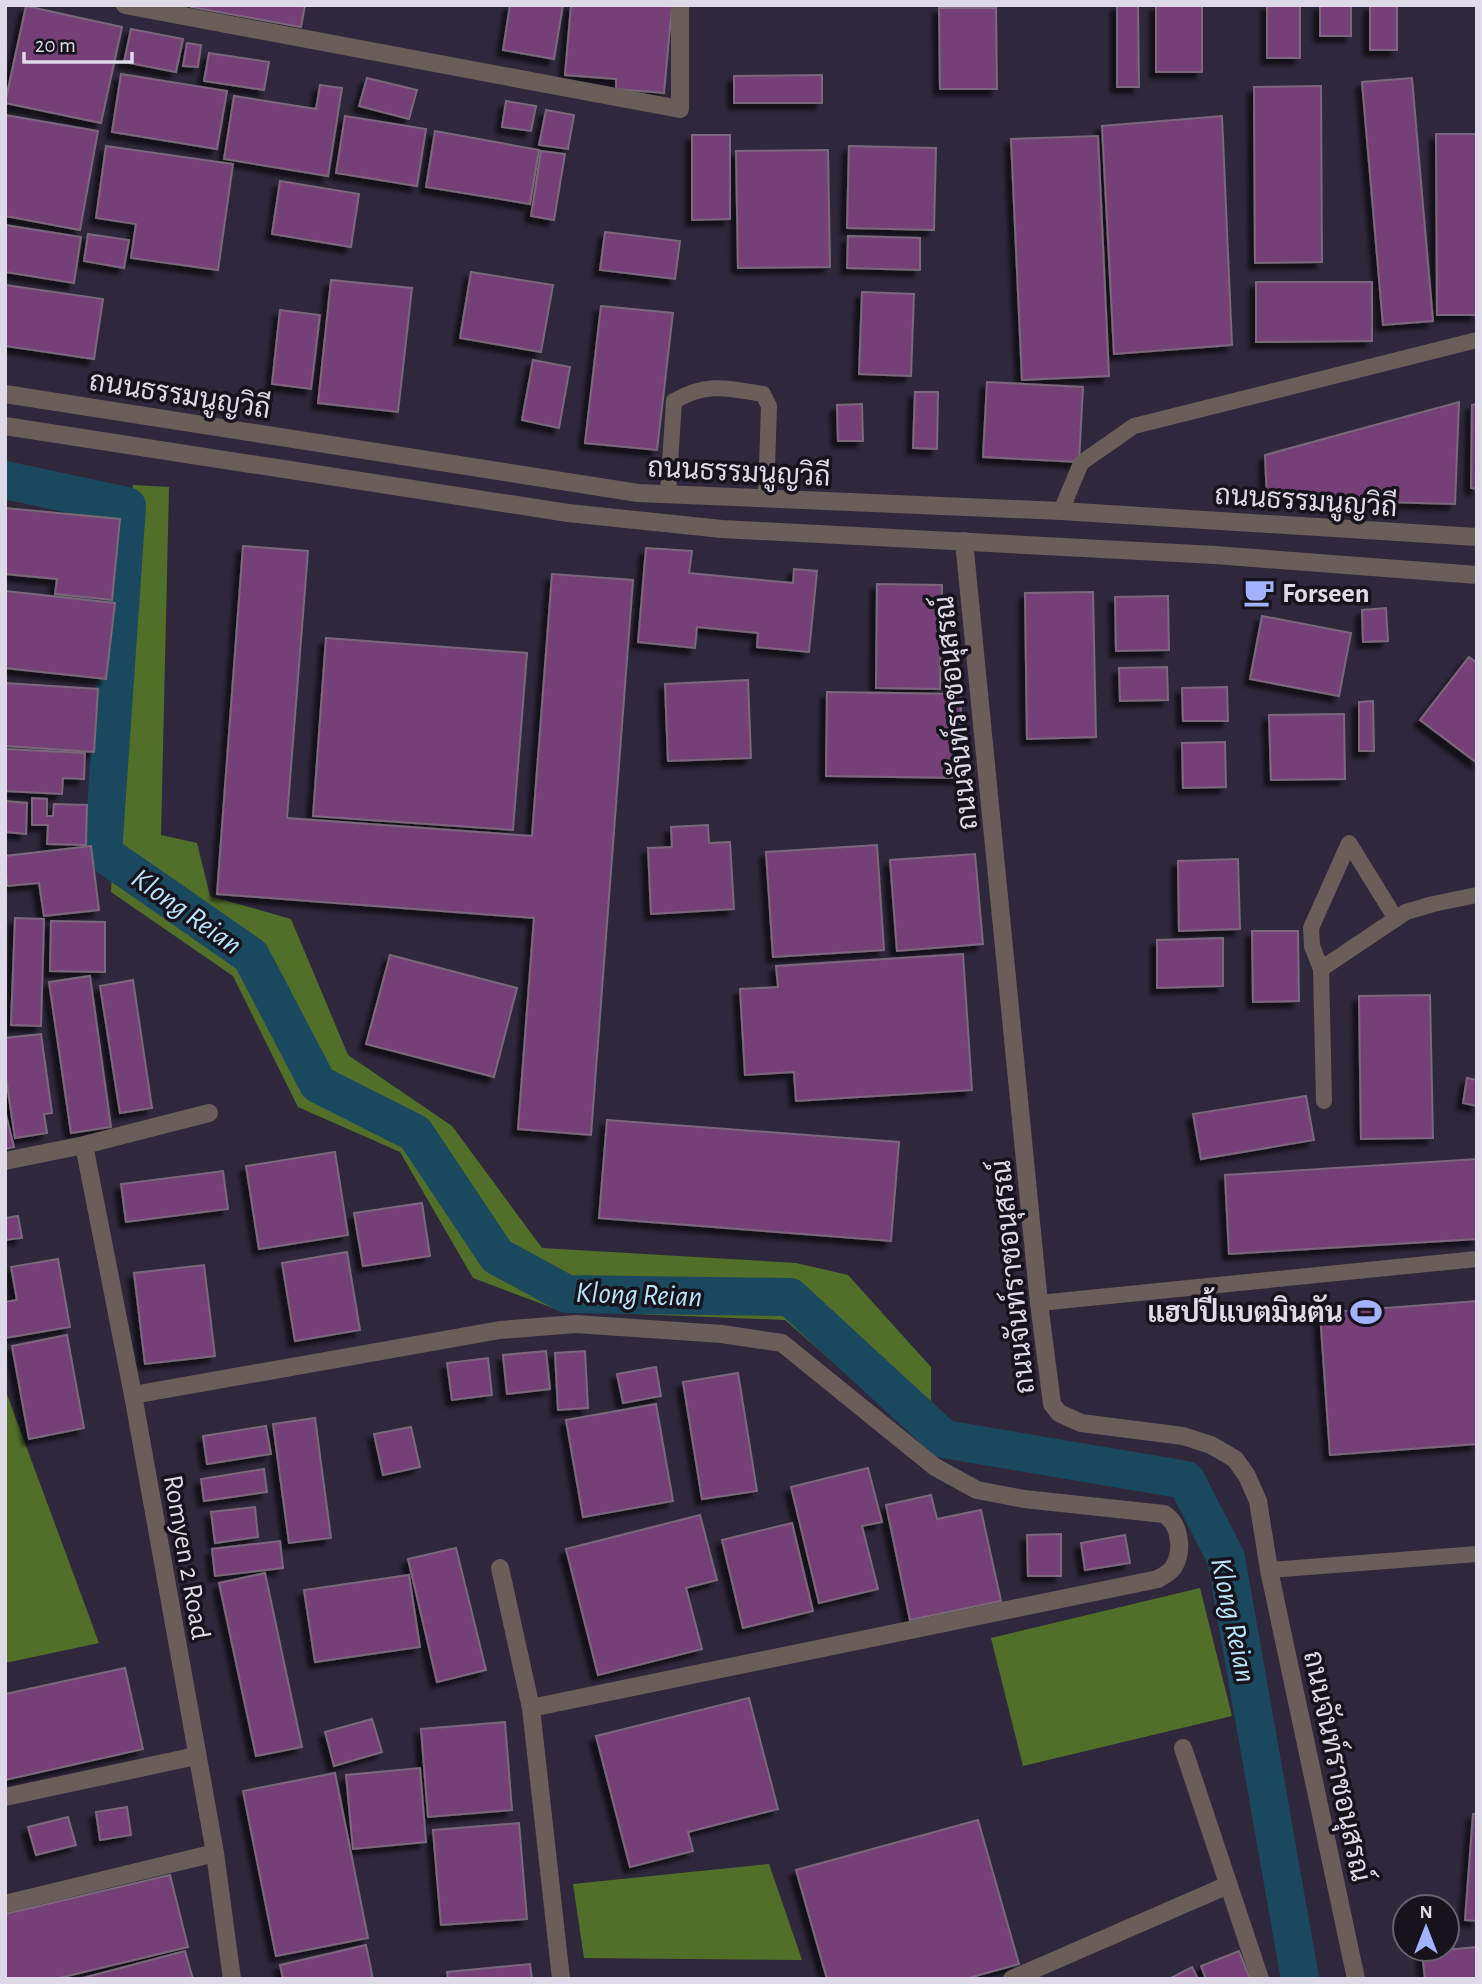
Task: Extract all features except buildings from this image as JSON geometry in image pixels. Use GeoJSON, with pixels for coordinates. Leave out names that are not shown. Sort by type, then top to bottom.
{"type":"FeatureCollection","features":[{"type":"Feature","properties":{"kind":"street"},"geometry":{"type":"LineString","coordinates":[[125,5],[680,109],[680,5]]}},
{"type":"Feature","properties":{"kind":"street","name":"ถนนธรรมนูญวิถี"},"geometry":{"type":"LineString","coordinates":[[5,394],[638,493],[1062,511],[1477,537]]}},
{"type":"Feature","properties":{"kind":"street","name":"ถนนธรรมนูญวิถี"},"geometry":{"type":"LineString","coordinates":[[5,426],[568,513],[722,529],[1229,556],[1477,575]]}},
{"type":"Feature","properties":{"kind":"street","name":"ถนนจันท์ราชอนุสรณ์"},"geometry":{"type":"LineString","coordinates":[[964,541],[1039,1303],[1052,1404],[1059,1413],[1081,1423],[1183,1436],[1211,1444],[1235,1459],[1247,1476],[1258,1501],[1269,1570],[1356,1979]]}},
{"type":"Feature","properties":{"kind":"street"},"geometry":{"type":"LineString","coordinates":[[5,1161],[84,1145],[209,1112]]}},
{"type":"Feature","properties":{"kind":"street","name":"Romyen 2 Road"},"geometry":{"type":"LineString","coordinates":[[84,1145],[133,1395],[215,1853],[232,1979]]}},
{"type":"Feature","properties":{"kind":"street"},"geometry":{"type":"LineString","coordinates":[[133,1395],[500,1330],[576,1324],[722,1334],[782,1343],[935,1467],[977,1490],[1024,1499],[1164,1514],[1174,1522],[1176,1528],[1177,1558],[1173,1567],[1158,1578],[531,1708]]}},
{"type":"Feature","properties":{"kind":"street"},"geometry":{"type":"LineString","coordinates":[[500,1568],[531,1708],[561,1979]]}},
{"type":"Feature","properties":{"kind":"street"},"geometry":{"type":"LineString","coordinates":[[1183,1748],[1260,1979]]}},
{"type":"Feature","properties":{"kind":"street"},"geometry":{"type":"LineString","coordinates":[[5,1797],[196,1756]]}},
{"type":"Feature","properties":{"kind":"street"},"geometry":{"type":"LineString","coordinates":[[5,1904],[215,1853]]}},
{"type":"Feature","properties":{"kind":"street"},"geometry":{"type":"LineString","coordinates":[[1012,1979],[1228,1885]]}},
{"type":"Feature","properties":{"kind":"lane"},"geometry":{"type":"LineString","coordinates":[[1062,511],[1081,463],[1134,426],[1477,340]]}},
{"type":"Feature","properties":{"kind":"lane"},"geometry":{"type":"LineString","coordinates":[[668,494],[674,401],[692,390],[721,387],[763,394],[769,406],[766,498]]}},
{"type":"Feature","properties":{"kind":"lane"},"geometry":{"type":"LineString","coordinates":[[1324,1101],[1321,969],[1312,946],[1311,928],[1349,843],[1396,919]]}},
{"type":"Feature","properties":{"kind":"lane"},"geometry":{"type":"LineString","coordinates":[[1321,969],[1406,912],[1477,895]]}},
{"type":"Feature","properties":{"kind":"lane"},"geometry":{"type":"LineString","coordinates":[[1039,1303],[1477,1259]]}},
{"type":"Feature","properties":{"kind":"lane"},"geometry":{"type":"LineString","coordinates":[[1269,1570],[1477,1554]]}},
{"type":"Feature","properties":{"kind":"green space"},"geometry":{"type":"Polygon","coordinates":[[[133,485],[169,487],[161,835],[197,843],[210,896],[291,919],[348,1055],[452,1126],[542,1248],[796,1263],[848,1275],[931,1367],[931,1448],[785,1320],[561,1311],[473,1278],[400,1152],[298,1107],[233,976],[111,892],[133,485]]]}},
{"type":"Feature","properties":{"kind":"green space"},"geometry":{"type":"Polygon","coordinates":[[[5,1389],[99,1643],[5,1663],[5,1389]]]}},
{"type":"Feature","properties":{"kind":"green space"},"geometry":{"type":"Polygon","coordinates":[[[1200,1588],[1232,1716],[1023,1766],[991,1638],[1200,1588]]]}},
{"type":"Feature","properties":{"kind":"green space"},"geometry":{"type":"Polygon","coordinates":[[[769,1864],[802,1960],[584,1958],[573,1884],[769,1864]]]}},
{"type":"Feature","properties":{"kind":"waterway","name":"Klong Reian"},"geometry":{"type":"LineString","coordinates":[[5,480],[127,506],[103,853],[251,956],[318,1084],[415,1133],[497,1256],[567,1294],[790,1297],[944,1439],[1186,1480],[1226,1558],[1300,1979]]}},
{"type":"Feature","properties":{"kind":"place","name":"Forseen"},"geometry":{"type":"Point","coordinates":[1259,592]}},
{"type":"Feature","properties":{"kind":"place","name":"แฮปปี้แบตมินตัน"},"geometry":{"type":"Point","coordinates":[1366,1312]}}]}
